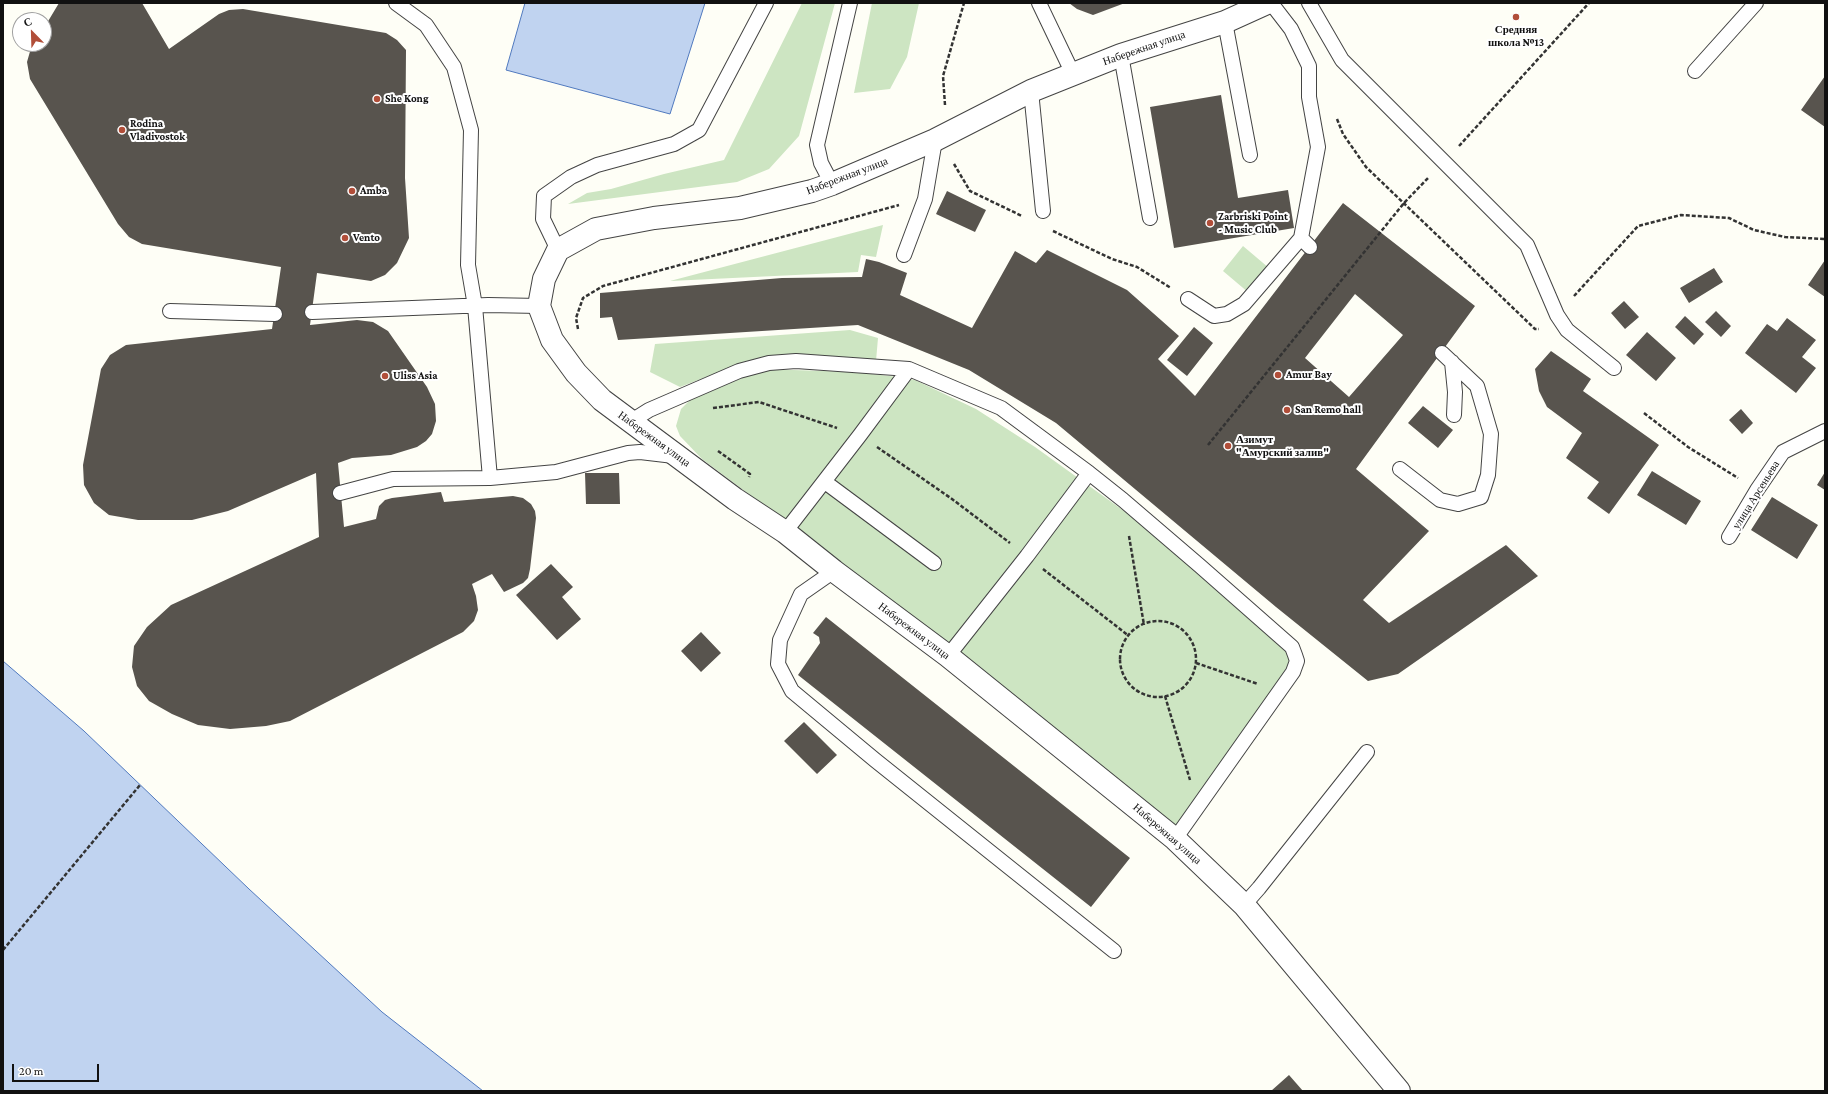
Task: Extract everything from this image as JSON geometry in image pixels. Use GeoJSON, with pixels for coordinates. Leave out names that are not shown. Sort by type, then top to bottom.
{"type":"FeatureCollection","features":[{"type":"Feature","properties":{"kind":"street","name":"Набережная улица"},"geometry":{"type":"LineString","coordinates":[[558,250],[596,229],[654,218],[740,208],[812,191],[832,184],[941,136],[1031,91],[1121,55],[1225,22],[1267,3]]}},
{"type":"Feature","properties":{"kind":"street"},"geometry":{"type":"LineString","coordinates":[[539,306],[544,279],[558,250]]}},
{"type":"Feature","properties":{"kind":"street","name":"Набережная улица"},"geometry":{"type":"LineString","coordinates":[[539,306],[552,340],[576,373],[602,400],[735,499],[785,532],[834,571],[948,656],[1175,839],[1244,905],[1400,1091]]}},
{"type":"Feature","properties":{"kind":"lane"},"geometry":{"type":"LineString","coordinates":[[396,3],[426,26],[454,67],[472,130],[468,265],[475,306],[490,478]]}},
{"type":"Feature","properties":{"kind":"lane"},"geometry":{"type":"LineString","coordinates":[[558,250],[542,219],[544,196],[571,177],[596,166],[674,144],[699,130],[766,3]]}},
{"type":"Feature","properties":{"kind":"lane"},"geometry":{"type":"LineString","coordinates":[[832,184],[821,163],[817,145],[850,3]]}},
{"type":"Feature","properties":{"kind":"lane"},"geometry":{"type":"LineString","coordinates":[[1039,3],[1073,74]]}},
{"type":"Feature","properties":{"kind":"lane"},"geometry":{"type":"LineString","coordinates":[[1188,299],[1214,316],[1227,314],[1244,304],[1306,242],[1318,147],[1309,98],[1309,66],[1291,29],[1271,3]]}},
{"type":"Feature","properties":{"kind":"lane"},"geometry":{"type":"LineString","coordinates":[[1309,3],[1342,60],[1527,244],[1557,315],[1567,330],[1614,368]]}},
{"type":"Feature","properties":{"kind":"lane"},"geometry":{"type":"LineString","coordinates":[[1695,71],[1756,3]]}},
{"type":"Feature","properties":{"kind":"lane"},"geometry":{"type":"LineString","coordinates":[[1225,22],[1250,155]]}},
{"type":"Feature","properties":{"kind":"lane"},"geometry":{"type":"LineString","coordinates":[[1121,55],[1150,218]]}},
{"type":"Feature","properties":{"kind":"lane"},"geometry":{"type":"LineString","coordinates":[[1031,91],[1043,211]]}},
{"type":"Feature","properties":{"kind":"lane"},"geometry":{"type":"LineString","coordinates":[[904,255],[925,199],[941,136]]}},
{"type":"Feature","properties":{"kind":"lane"},"geometry":{"type":"LineString","coordinates":[[312,312],[475,306],[539,306]]}},
{"type":"Feature","properties":{"kind":"lane"},"geometry":{"type":"LineString","coordinates":[[170,311],[275,314]]}},
{"type":"Feature","properties":{"kind":"lane"},"geometry":{"type":"LineString","coordinates":[[1400,469],[1440,500],[1458,504],[1481,497],[1488,475],[1490,434],[1478,386],[1447,358],[1455,392],[1454,415]]}},
{"type":"Feature","properties":{"kind":"lane"},"geometry":{"type":"LineString","coordinates":[[630,422],[649,410],[739,371],[769,363],[796,361],[908,369],[1001,408],[1089,473],[1123,500],[1292,647],[1296,661],[1295,668],[1175,839]]}},
{"type":"Feature","properties":{"kind":"lane"},"geometry":{"type":"LineString","coordinates":[[785,532],[825,482],[908,369]]}},
{"type":"Feature","properties":{"kind":"lane","name":"улица Арсеньева"},"geometry":{"type":"LineString","coordinates":[[1729,537],[1756,490],[1783,452],[1825,431]]}},
{"type":"Feature","properties":{"kind":"lane"},"geometry":{"type":"LineString","coordinates":[[340,493],[393,479],[490,478],[556,472],[628,453],[640,452],[678,456]]}},
{"type":"Feature","properties":{"kind":"lane"},"geometry":{"type":"LineString","coordinates":[[948,656],[1027,556],[1089,473]]}},
{"type":"Feature","properties":{"kind":"lane"},"geometry":{"type":"LineString","coordinates":[[825,482],[934,563]]}},
{"type":"Feature","properties":{"kind":"lane"},"geometry":{"type":"LineString","coordinates":[[834,571],[801,594],[780,640],[778,664],[792,691],[875,760],[1114,951]]}},
{"type":"Feature","properties":{"kind":"lane"},"geometry":{"type":"LineString","coordinates":[[1244,905],[1367,752]]}},
{"type":"Feature","properties":{"kind":"path"},"geometry":{"type":"LineString","coordinates":[[964,3],[943,76],[941,136],[954,166],[970,191],[1027,218]]}},
{"type":"Feature","properties":{"kind":"path"},"geometry":{"type":"LineString","coordinates":[[1208,445],[1404,203],[1444,162],[1589,3]]}},
{"type":"Feature","properties":{"kind":"path"},"geometry":{"type":"LineString","coordinates":[[1336,115],[1343,134],[1366,167],[1535,329],[1544,329],[1638,226],[1681,215],[1729,218],[1754,230],[1785,237],[1825,238]]}},
{"type":"Feature","properties":{"kind":"path"},"geometry":{"type":"LineString","coordinates":[[1048,228],[1112,259],[1137,267],[1188,299]]}},
{"type":"Feature","properties":{"kind":"path"},"geometry":{"type":"LineString","coordinates":[[1644,413],[1688,446],[1756,490]]}},
{"type":"Feature","properties":{"kind":"path"},"geometry":{"type":"LineString","coordinates":[[1123,500],[1144,624]]}},
{"type":"Feature","properties":{"kind":"path"},"geometry":{"type":"LineString","coordinates":[[1027,556],[1129,636]]}},
{"type":"Feature","properties":{"kind":"path"},"geometry":{"type":"LineString","coordinates":[[1164,622],[1183,630],[1194,647],[1196,663],[1193,675],[1186,685],[1172,694],[1153,697],[1141,693],[1134,688],[1124,676],[1121,664],[1121,655],[1124,644],[1129,636],[1144,624],[1164,622]]}},
{"type":"Feature","properties":{"kind":"path"},"geometry":{"type":"LineString","coordinates":[[1196,663],[1279,691]]}},
{"type":"Feature","properties":{"kind":"path"},"geometry":{"type":"LineString","coordinates":[[1165,696],[1198,808]]}},
{"type":"Feature","properties":{"kind":"path"},"geometry":{"type":"LineString","coordinates":[[3,950],[140,785]]}},
{"type":"Feature","properties":{"kind":"green space"},"geometry":{"type":"Polygon","coordinates":[[[802,3],[835,3],[799,136],[769,169],[737,182],[568,204],[587,193],[611,189],[664,174],[724,160],[802,3]]]}},
{"type":"Feature","properties":{"kind":"green space"},"geometry":{"type":"Polygon","coordinates":[[[872,3],[919,3],[907,57],[890,89],[854,93],[872,3]]]}},
{"type":"Feature","properties":{"kind":"green space"},"geometry":{"type":"Polygon","coordinates":[[[883,225],[876,257],[861,255],[858,272],[670,281],[883,225]]]}},
{"type":"Feature","properties":{"kind":"green space"},"geometry":{"type":"Polygon","coordinates":[[[1243,246],[1269,268],[1249,293],[1223,271],[1243,246]]]}},
{"type":"Feature","properties":{"kind":"green space"},"geometry":{"type":"Polygon","coordinates":[[[850,330],[878,338],[876,361],[773,355],[743,363],[680,387],[650,372],[655,344],[850,330]]]}},
{"type":"Feature","properties":{"kind":"green space"},"geometry":{"type":"Polygon","coordinates":[[[763,369],[854,372],[915,380],[976,409],[1035,447],[1131,516],[1284,644],[1290,654],[1288,666],[1178,827],[795,529],[702,459],[680,436],[676,426],[681,409],[690,400],[763,369]]]}},
{"type":"Feature","properties":{"kind":"water"},"geometry":{"type":"Polygon","coordinates":[[[525,3],[705,3],[670,114],[506,70],[525,3]]]}},
{"type":"Feature","properties":{"kind":"water"},"geometry":{"type":"Polygon","coordinates":[[[3,661],[84,731],[249,889],[382,1012],[483,1091],[3,1091],[3,661]]]}},
{"type":"Feature","properties":{"kind":"building"},"geometry":{"type":"Polygon","coordinates":[[[59,3],[142,3],[169,49],[219,14],[229,10],[243,9],[386,33],[397,40],[406,50],[405,178],[409,238],[397,263],[385,275],[371,281],[317,273],[310,325],[357,320],[373,322],[388,331],[427,387],[435,404],[436,421],[432,434],[426,441],[417,447],[391,455],[352,458],[338,463],[344,527],[376,519],[379,506],[385,500],[392,498],[441,492],[444,502],[513,496],[523,498],[531,504],[535,511],[536,518],[530,569],[528,578],[523,583],[504,592],[492,574],[472,584],[478,610],[474,621],[463,632],[290,721],[266,726],[230,729],[198,725],[172,714],[149,701],[137,686],[132,667],[134,646],[147,627],[171,605],[319,537],[316,473],[228,511],[192,520],[138,520],[109,515],[94,503],[84,485],[83,465],[101,369],[110,355],[126,345],[272,329],[281,267],[142,244],[129,237],[118,224],[30,79],[27,62],[30,52],[52,52],[52,15],[59,3]]]}},
{"type":"Feature","properties":{"kind":"building"},"geometry":{"type":"Polygon","coordinates":[[[1069,3],[1125,3],[1093,15],[1077,9],[1069,3]]]}},
{"type":"Feature","properties":{"kind":"building"},"geometry":{"type":"Polygon","coordinates":[[[1825,76],[1825,127],[1801,110],[1825,76]]]}},
{"type":"Feature","properties":{"kind":"building"},"geometry":{"type":"Polygon","coordinates":[[[1221,95],[1238,198],[1288,190],[1294,228],[1174,248],[1150,107],[1221,95]]]}},
{"type":"Feature","properties":{"kind":"building"},"geometry":{"type":"Polygon","coordinates":[[[947,191],[986,210],[975,232],[936,214],[947,191]]]}},
{"type":"Feature","properties":{"kind":"building","name":"Азимут \"Амурский залив\""},"geometry":{"type":"Polygon","coordinates":[[[1343,203],[1475,306],[1356,469],[1429,531],[1363,600],[1389,623],[1506,545],[1538,576],[1398,674],[1368,681],[1276,607],[1056,423],[969,370],[858,325],[618,340],[612,317],[600,318],[600,293],[782,278],[862,277],[866,259],[879,262],[907,273],[900,295],[972,328],[1015,251],[1036,263],[1047,250],[1127,290],[1179,336],[1158,359],[1195,396],[1343,203]],[[1355,294],[1305,358],[1349,397],[1403,335],[1355,294]]]}},
{"type":"Feature","properties":{"kind":"building"},"geometry":{"type":"Polygon","coordinates":[[[1825,260],[1825,297],[1808,285],[1825,260]]]}},
{"type":"Feature","properties":{"kind":"building"},"geometry":{"type":"Polygon","coordinates":[[[1714,268],[1723,282],[1689,303],[1680,288],[1714,268]]]}},
{"type":"Feature","properties":{"kind":"building"},"geometry":{"type":"Polygon","coordinates":[[[1624,301],[1639,317],[1625,329],[1611,313],[1624,301]]]}},
{"type":"Feature","properties":{"kind":"building"},"geometry":{"type":"Polygon","coordinates":[[[1716,311],[1731,326],[1721,337],[1705,322],[1716,311]]]}},
{"type":"Feature","properties":{"kind":"building"},"geometry":{"type":"Polygon","coordinates":[[[1685,316],[1704,334],[1694,345],[1675,327],[1685,316]]]}},
{"type":"Feature","properties":{"kind":"building"},"geometry":{"type":"Polygon","coordinates":[[[1787,318],[1816,340],[1802,357],[1816,368],[1796,393],[1745,353],[1767,324],[1777,331],[1787,318]]]}},
{"type":"Feature","properties":{"kind":"building"},"geometry":{"type":"Polygon","coordinates":[[[1194,327],[1213,343],[1187,376],[1167,360],[1194,327]]]}},
{"type":"Feature","properties":{"kind":"building"},"geometry":{"type":"Polygon","coordinates":[[[1647,332],[1676,358],[1656,381],[1626,355],[1647,332]]]}},
{"type":"Feature","properties":{"kind":"building"},"geometry":{"type":"Polygon","coordinates":[[[1551,351],[1591,379],[1583,391],[1659,445],[1609,514],[1587,498],[1599,482],[1566,458],[1582,433],[1547,407],[1539,391],[1535,369],[1551,351]]]}},
{"type":"Feature","properties":{"kind":"building"},"geometry":{"type":"Polygon","coordinates":[[[1423,406],[1453,430],[1438,448],[1408,423],[1423,406]]]}},
{"type":"Feature","properties":{"kind":"building"},"geometry":{"type":"Polygon","coordinates":[[[1741,409],[1753,423],[1742,434],[1729,420],[1741,409]]]}},
{"type":"Feature","properties":{"kind":"building"},"geometry":{"type":"Polygon","coordinates":[[[1652,471],[1701,501],[1686,525],[1637,495],[1652,471]]]}},
{"type":"Feature","properties":{"kind":"building"},"geometry":{"type":"Polygon","coordinates":[[[1825,472],[1825,490],[1817,485],[1825,472]]]}},
{"type":"Feature","properties":{"kind":"building"},"geometry":{"type":"Polygon","coordinates":[[[585,473],[619,473],[620,504],[586,504],[585,473]]]}},
{"type":"Feature","properties":{"kind":"building"},"geometry":{"type":"Polygon","coordinates":[[[1772,497],[1818,525],[1797,559],[1751,530],[1772,497]]]}},
{"type":"Feature","properties":{"kind":"building"},"geometry":{"type":"Polygon","coordinates":[[[551,564],[573,587],[562,597],[581,619],[557,640],[516,595],[551,564]]]}},
{"type":"Feature","properties":{"kind":"building"},"geometry":{"type":"Polygon","coordinates":[[[826,617],[1130,858],[1091,907],[798,675],[820,643],[819,637],[813,633],[826,617]]]}},
{"type":"Feature","properties":{"kind":"building"},"geometry":{"type":"Polygon","coordinates":[[[701,632],[721,653],[701,672],[681,651],[701,632]]]}},
{"type":"Feature","properties":{"kind":"building"},"geometry":{"type":"Polygon","coordinates":[[[804,722],[837,755],[817,774],[784,741],[804,722]]]}},
{"type":"Feature","properties":{"kind":"building"},"geometry":{"type":"Polygon","coordinates":[[[1289,1075],[1303,1091],[1271,1091],[1289,1075]]]}},
{"type":"Feature","properties":{"kind":"place","name":"Средняя школа №13"},"geometry":{"type":"Point","coordinates":[1516,17]}},
{"type":"Feature","properties":{"kind":"place","name":"She Kong"},"geometry":{"type":"Point","coordinates":[377,99]}},
{"type":"Feature","properties":{"kind":"place","name":"Rodina Vladivostok"},"geometry":{"type":"Point","coordinates":[122,130]}},
{"type":"Feature","properties":{"kind":"place","name":"Amba"},"geometry":{"type":"Point","coordinates":[352,191]}},
{"type":"Feature","properties":{"kind":"place","name":"Zarbriski Point - Music Club"},"geometry":{"type":"Point","coordinates":[1210,223]}},
{"type":"Feature","properties":{"kind":"place","name":"Vento"},"geometry":{"type":"Point","coordinates":[345,238]}},
{"type":"Feature","properties":{"kind":"place","name":"Amur Bay"},"geometry":{"type":"Point","coordinates":[1278,375]}},
{"type":"Feature","properties":{"kind":"place","name":"Uliss Asia"},"geometry":{"type":"Point","coordinates":[385,376]}},
{"type":"Feature","properties":{"kind":"place","name":"San Remo hall"},"geometry":{"type":"Point","coordinates":[1287,410]}},
{"type":"Feature","properties":{"kind":"place","name":"Азимут \"Амурский залив\""},"geometry":{"type":"Point","coordinates":[1228,446]}}]}
